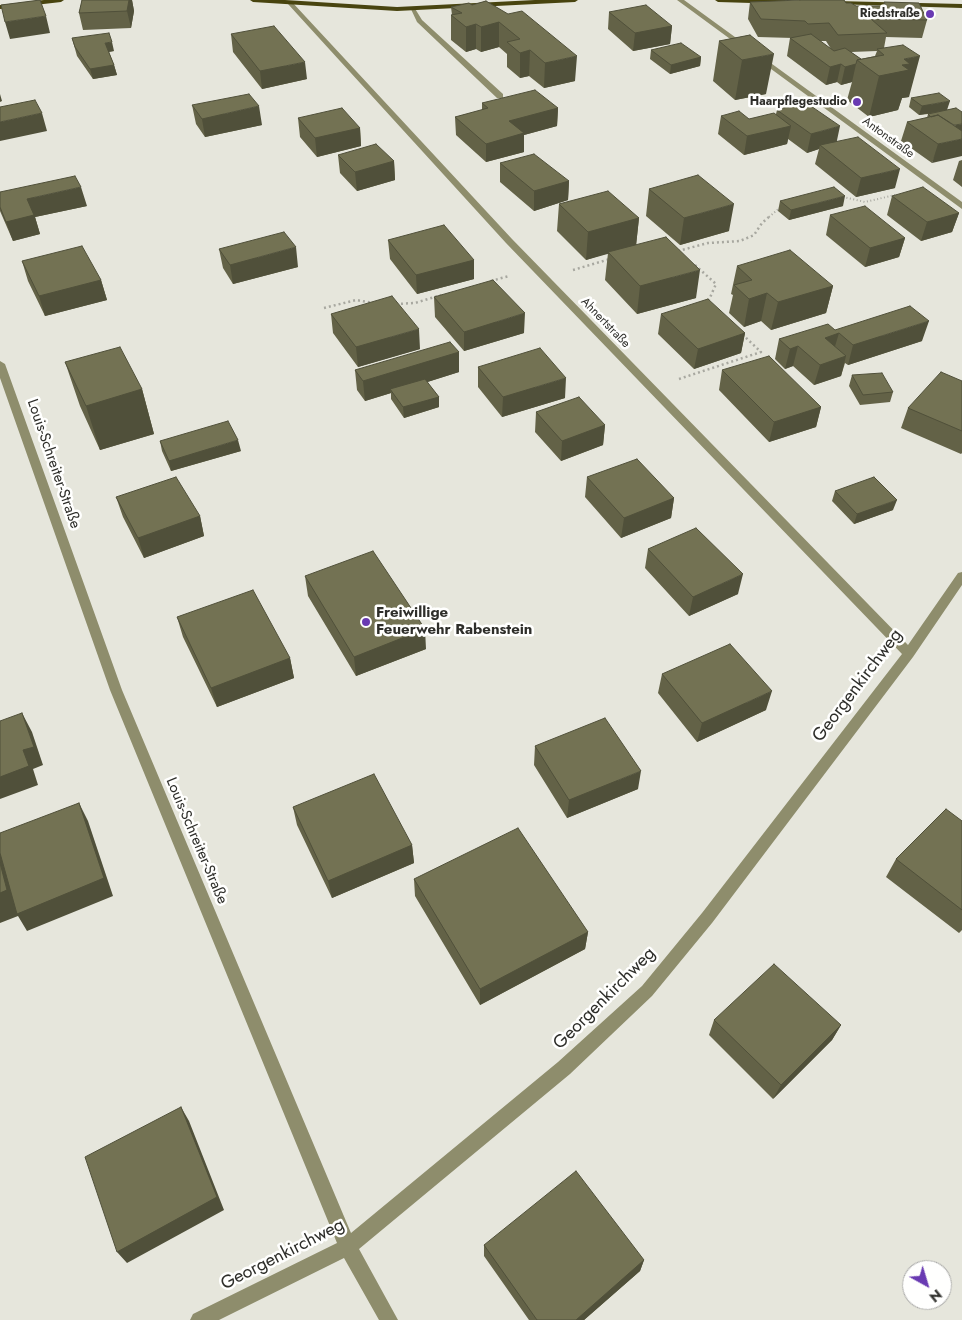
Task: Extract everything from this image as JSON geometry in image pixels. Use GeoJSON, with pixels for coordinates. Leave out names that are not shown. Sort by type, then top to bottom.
{"type":"FeatureCollection","features":[{"type":"Feature","properties":{"kind":"main road"},"geometry":{"type":"LineString","coordinates":[[0,6],[61,0]]}},
{"type":"Feature","properties":{"kind":"main road"},"geometry":{"type":"LineString","coordinates":[[253,0],[412,8],[575,0]]}},
{"type":"Feature","properties":{"kind":"main road"},"geometry":{"type":"LineString","coordinates":[[718,0],[791,2]]}},
{"type":"Feature","properties":{"kind":"main road"},"geometry":{"type":"LineString","coordinates":[[829,3],[962,6]]}},
{"type":"Feature","properties":{"kind":"street","name":"Antonstraße"},"geometry":{"type":"LineString","coordinates":[[680,0],[962,206]]}},
{"type":"Feature","properties":{"kind":"street","name":"Ahnertstraße"},"geometry":{"type":"LineString","coordinates":[[290,3],[545,279],[909,654]]}},
{"type":"Feature","properties":{"kind":"street"},"geometry":{"type":"LineString","coordinates":[[412,8],[419,21],[500,96]]}},
{"type":"Feature","properties":{"kind":"street","name":"Louis-Schreiter-Straße"},"geometry":{"type":"LineString","coordinates":[[0,364],[116,690],[348,1248],[389,1320]]}},
{"type":"Feature","properties":{"kind":"street","name":"Georgenkirchweg"},"geometry":{"type":"LineString","coordinates":[[199,1320],[348,1248],[564,1068],[647,991],[707,918],[909,654],[962,576]]}},
{"type":"Feature","properties":{"kind":"path"},"geometry":{"type":"LineString","coordinates":[[839,196],[865,202],[934,186]]}},
{"type":"Feature","properties":{"kind":"path"},"geometry":{"type":"LineString","coordinates":[[671,250],[679,252],[708,243],[740,240],[754,235],[762,223],[776,209],[789,203]]}},
{"type":"Feature","properties":{"kind":"path"},"geometry":{"type":"LineString","coordinates":[[545,279],[618,257]]}},
{"type":"Feature","properties":{"kind":"path"},"geometry":{"type":"LineString","coordinates":[[694,265],[716,284],[707,301],[714,307]]}},
{"type":"Feature","properties":{"kind":"path"},"geometry":{"type":"LineString","coordinates":[[489,282],[535,268]]}},
{"type":"Feature","properties":{"kind":"path"},"geometry":{"type":"LineString","coordinates":[[388,305],[415,303],[443,295]]}},
{"type":"Feature","properties":{"kind":"path"},"geometry":{"type":"LineString","coordinates":[[324,308],[356,300],[380,304]]}},
{"type":"Feature","properties":{"kind":"path"},"geometry":{"type":"LineString","coordinates":[[650,388],[761,352],[741,333]]}},
{"type":"Feature","properties":{"kind":"building"},"geometry":{"type":"Polygon","coordinates":[[[40,0],[46,16],[5,22],[1,5],[40,0]]]}},
{"type":"Feature","properties":{"kind":"building"},"geometry":{"type":"Polygon","coordinates":[[[82,0],[129,0],[127,11],[79,13],[82,0]]]}},
{"type":"Feature","properties":{"kind":"building"},"geometry":{"type":"Polygon","coordinates":[[[844,0],[846,3],[856,6],[886,6],[884,2],[919,3],[927,20],[871,19],[887,33],[838,35],[829,23],[808,24],[805,21],[761,19],[750,2],[844,0]]]}},
{"type":"Feature","properties":{"kind":"building"},"geometry":{"type":"Polygon","coordinates":[[[486,1],[508,14],[522,11],[577,56],[545,63],[530,50],[520,53],[507,42],[520,39],[499,22],[481,27],[476,24],[466,27],[451,15],[462,13],[451,7],[469,3],[472,5],[486,1]]]}},
{"type":"Feature","properties":{"kind":"building"},"geometry":{"type":"Polygon","coordinates":[[[646,5],[672,26],[635,33],[609,12],[646,5]]]}},
{"type":"Feature","properties":{"kind":"building"},"geometry":{"type":"Polygon","coordinates":[[[274,26],[305,62],[260,71],[231,34],[274,26]]]}},
{"type":"Feature","properties":{"kind":"building"},"geometry":{"type":"Polygon","coordinates":[[[109,33],[112,42],[105,43],[114,65],[90,69],[75,47],[72,38],[109,33]]]}},
{"type":"Feature","properties":{"kind":"building"},"geometry":{"type":"Polygon","coordinates":[[[811,34],[834,51],[845,48],[861,59],[857,60],[856,64],[845,67],[841,64],[830,67],[790,38],[811,34]]]}},
{"type":"Feature","properties":{"kind":"building"},"geometry":{"type":"Polygon","coordinates":[[[750,35],[774,54],[742,60],[719,41],[750,35]]]}},
{"type":"Feature","properties":{"kind":"building"},"geometry":{"type":"Polygon","coordinates":[[[681,43],[701,57],[671,65],[651,50],[681,43]]]}},
{"type":"Feature","properties":{"kind":"building"},"geometry":{"type":"Polygon","coordinates":[[[903,45],[920,56],[904,59],[910,64],[902,65],[909,70],[879,76],[857,60],[884,55],[877,49],[903,45]]]}},
{"type":"Feature","properties":{"kind":"building"},"geometry":{"type":"Polygon","coordinates":[[[535,90],[558,108],[509,121],[524,133],[486,144],[455,117],[488,108],[482,103],[535,90]]]}},
{"type":"Feature","properties":{"kind":"building"},"geometry":{"type":"Polygon","coordinates":[[[939,93],[950,101],[922,106],[911,98],[939,93]]]}},
{"type":"Feature","properties":{"kind":"building"},"geometry":{"type":"Polygon","coordinates":[[[249,94],[259,106],[202,119],[192,105],[249,94]]]}},
{"type":"Feature","properties":{"kind":"building"},"geometry":{"type":"Polygon","coordinates":[[[35,100],[42,113],[0,122],[0,107],[35,100]]]}},
{"type":"Feature","properties":{"kind":"building"},"geometry":{"type":"Polygon","coordinates":[[[805,102],[840,126],[811,134],[777,110],[805,102]]]}},
{"type":"Feature","properties":{"kind":"building"},"geometry":{"type":"Polygon","coordinates":[[[342,108],[360,128],[315,138],[298,118],[342,108]]]}},
{"type":"Feature","properties":{"kind":"building"},"geometry":{"type":"Polygon","coordinates":[[[956,108],[962,112],[962,124],[954,125],[938,115],[931,117],[928,114],[956,108]]]}},
{"type":"Feature","properties":{"kind":"building"},"geometry":{"type":"Polygon","coordinates":[[[739,111],[749,119],[774,113],[791,126],[747,136],[721,116],[739,111]]]}},
{"type":"Feature","properties":{"kind":"building"},"geometry":{"type":"Polygon","coordinates":[[[938,115],[962,131],[962,139],[938,144],[907,122],[938,115]]]}},
{"type":"Feature","properties":{"kind":"building"},"geometry":{"type":"Polygon","coordinates":[[[858,137],[900,169],[861,178],[820,145],[858,137]]]}},
{"type":"Feature","properties":{"kind":"building"},"geometry":{"type":"Polygon","coordinates":[[[376,144],[394,161],[355,172],[338,155],[376,144]]]}},
{"type":"Feature","properties":{"kind":"building"},"geometry":{"type":"Polygon","coordinates":[[[534,154],[569,181],[534,191],[500,163],[534,154]]]}},
{"type":"Feature","properties":{"kind":"building"},"geometry":{"type":"Polygon","coordinates":[[[698,175],[734,204],[684,218],[649,189],[698,175]]]}},
{"type":"Feature","properties":{"kind":"building"},"geometry":{"type":"Polygon","coordinates":[[[75,176],[81,187],[27,199],[34,215],[6,222],[0,207],[0,192],[75,176]]]}},
{"type":"Feature","properties":{"kind":"building"},"geometry":{"type":"Polygon","coordinates":[[[834,187],[845,196],[791,210],[780,201],[834,187]]]}},
{"type":"Feature","properties":{"kind":"building"},"geometry":{"type":"Polygon","coordinates":[[[923,187],[959,213],[927,222],[892,196],[923,187]]]}},
{"type":"Feature","properties":{"kind":"building"},"geometry":{"type":"Polygon","coordinates":[[[608,191],[639,218],[588,232],[559,204],[608,191]]]}},
{"type":"Feature","properties":{"kind":"building"},"geometry":{"type":"Polygon","coordinates":[[[865,206],[905,238],[870,248],[830,215],[865,206]]]}},
{"type":"Feature","properties":{"kind":"building"},"geometry":{"type":"Polygon","coordinates":[[[444,225],[474,260],[416,275],[388,240],[444,225]]]}},
{"type":"Feature","properties":{"kind":"building"},"geometry":{"type":"Polygon","coordinates":[[[284,232],[296,247],[230,265],[219,249],[284,232]]]}},
{"type":"Feature","properties":{"kind":"building"},"geometry":{"type":"Polygon","coordinates":[[[666,237],[700,270],[640,286],[608,252],[666,237]]]}},
{"type":"Feature","properties":{"kind":"building"},"geometry":{"type":"Polygon","coordinates":[[[82,246],[101,280],[39,296],[22,261],[82,246]]]}},
{"type":"Feature","properties":{"kind":"building"},"geometry":{"type":"Polygon","coordinates":[[[790,250],[833,286],[778,302],[767,293],[749,299],[734,285],[752,280],[737,266],[790,250]]]}},
{"type":"Feature","properties":{"kind":"building"},"geometry":{"type":"Polygon","coordinates":[[[493,280],[525,313],[464,332],[434,297],[493,280]]]}},
{"type":"Feature","properties":{"kind":"building"},"geometry":{"type":"Polygon","coordinates":[[[392,296],[419,329],[356,347],[331,314],[392,296]]]}},
{"type":"Feature","properties":{"kind":"building"},"geometry":{"type":"Polygon","coordinates":[[[708,299],[745,333],[698,349],[661,314],[708,299]]]}},
{"type":"Feature","properties":{"kind":"building"},"geometry":{"type":"Polygon","coordinates":[[[910,306],[929,321],[853,345],[839,333],[825,338],[846,356],[820,365],[798,346],[790,349],[779,339],[828,324],[835,330],[910,306]]]}},
{"type":"Feature","properties":{"kind":"building"},"geometry":{"type":"Polygon","coordinates":[[[450,342],[459,352],[363,381],[355,370],[450,342]]]}},
{"type":"Feature","properties":{"kind":"building"},"geometry":{"type":"Polygon","coordinates":[[[120,347],[142,389],[86,406],[65,362],[120,347]]]}},
{"type":"Feature","properties":{"kind":"building"},"geometry":{"type":"Polygon","coordinates":[[[540,348],[566,378],[503,397],[478,367],[540,348]]]}},
{"type":"Feature","properties":{"kind":"building"},"geometry":{"type":"Polygon","coordinates":[[[769,356],[821,407],[774,422],[722,370],[769,356]]]}},
{"type":"Feature","properties":{"kind":"building"},"geometry":{"type":"Polygon","coordinates":[[[941,372],[962,381],[962,431],[908,408],[941,372]]]}},
{"type":"Feature","properties":{"kind":"building"},"geometry":{"type":"Polygon","coordinates":[[[882,373],[893,392],[863,395],[852,375],[882,373]]]}},
{"type":"Feature","properties":{"kind":"building"},"geometry":{"type":"Polygon","coordinates":[[[425,379],[439,397],[403,407],[390,389],[425,379]]]}},
{"type":"Feature","properties":{"kind":"building"},"geometry":{"type":"Polygon","coordinates":[[[579,397],[605,425],[562,441],[536,412],[579,397]]]}},
{"type":"Feature","properties":{"kind":"building"},"geometry":{"type":"Polygon","coordinates":[[[228,421],[238,440],[169,461],[160,441],[228,421]]]}},
{"type":"Feature","properties":{"kind":"building"},"geometry":{"type":"Polygon","coordinates":[[[637,459],[674,498],[624,518],[587,477],[637,459]]]}},
{"type":"Feature","properties":{"kind":"building"},"geometry":{"type":"Polygon","coordinates":[[[176,477],[200,516],[138,538],[116,497],[176,477]]]}},
{"type":"Feature","properties":{"kind":"building"},"geometry":{"type":"Polygon","coordinates":[[[874,477],[897,500],[857,514],[835,491],[874,477]]]}},
{"type":"Feature","properties":{"kind":"building"},"geometry":{"type":"Polygon","coordinates":[[[696,528],[743,574],[693,597],[648,549],[696,528]]]}},
{"type":"Feature","properties":{"kind":"building","name":"Freiwillige Feuerwehr Rabenstein"},"geometry":{"type":"Polygon","coordinates":[[[373,551],[425,629],[354,657],[305,576],[373,551]]]}},
{"type":"Feature","properties":{"kind":"building"},"geometry":{"type":"Polygon","coordinates":[[[253,590],[290,658],[211,688],[177,617],[253,590]]]}},
{"type":"Feature","properties":{"kind":"building"},"geometry":{"type":"Polygon","coordinates":[[[730,644],[772,691],[702,723],[662,674],[730,644]]]}},
{"type":"Feature","properties":{"kind":"building"},"geometry":{"type":"Polygon","coordinates":[[[22,713],[34,747],[23,750],[29,766],[0,777],[0,721],[22,713]]]}},
{"type":"Feature","properties":{"kind":"building"},"geometry":{"type":"Polygon","coordinates":[[[605,718],[641,771],[569,800],[535,746],[605,718]]]}},
{"type":"Feature","properties":{"kind":"building"},"geometry":{"type":"Polygon","coordinates":[[[374,774],[412,845],[328,881],[293,807],[374,774]]]}},
{"type":"Feature","properties":{"kind":"building"},"geometry":{"type":"Polygon","coordinates":[[[79,803],[104,878],[17,914],[0,853],[0,833],[79,803]]]}},
{"type":"Feature","properties":{"kind":"building"},"geometry":{"type":"Polygon","coordinates":[[[946,809],[962,821],[962,910],[896,859],[946,809]]]}},
{"type":"Feature","properties":{"kind":"building"},"geometry":{"type":"Polygon","coordinates":[[[518,828],[588,932],[480,989],[414,879],[518,828]]]}},
{"type":"Feature","properties":{"kind":"building"},"geometry":{"type":"Polygon","coordinates":[[[0,863],[7,890],[0,893],[0,863]]]}},
{"type":"Feature","properties":{"kind":"building"},"geometry":{"type":"Polygon","coordinates":[[[774,964],[841,1025],[781,1085],[714,1020],[774,964]]]}},
{"type":"Feature","properties":{"kind":"building"},"geometry":{"type":"Polygon","coordinates":[[[181,1107],[217,1197],[117,1252],[85,1157],[181,1107]]]}},
{"type":"Feature","properties":{"kind":"building"},"geometry":{"type":"Polygon","coordinates":[[[576,1171],[644,1260],[576,1320],[537,1320],[484,1245],[576,1171]]]}},
{"type":"Feature","properties":{"kind":"place","name":"Riedstraße"},"geometry":{"type":"Point","coordinates":[930,14]}},
{"type":"Feature","properties":{"kind":"place","name":"Haarpflegestudio"},"geometry":{"type":"Point","coordinates":[857,102]}},
{"type":"Feature","properties":{"kind":"place","name":"Freiwillige Feuerwehr Rabenstein"},"geometry":{"type":"Point","coordinates":[366,622]}}]}
